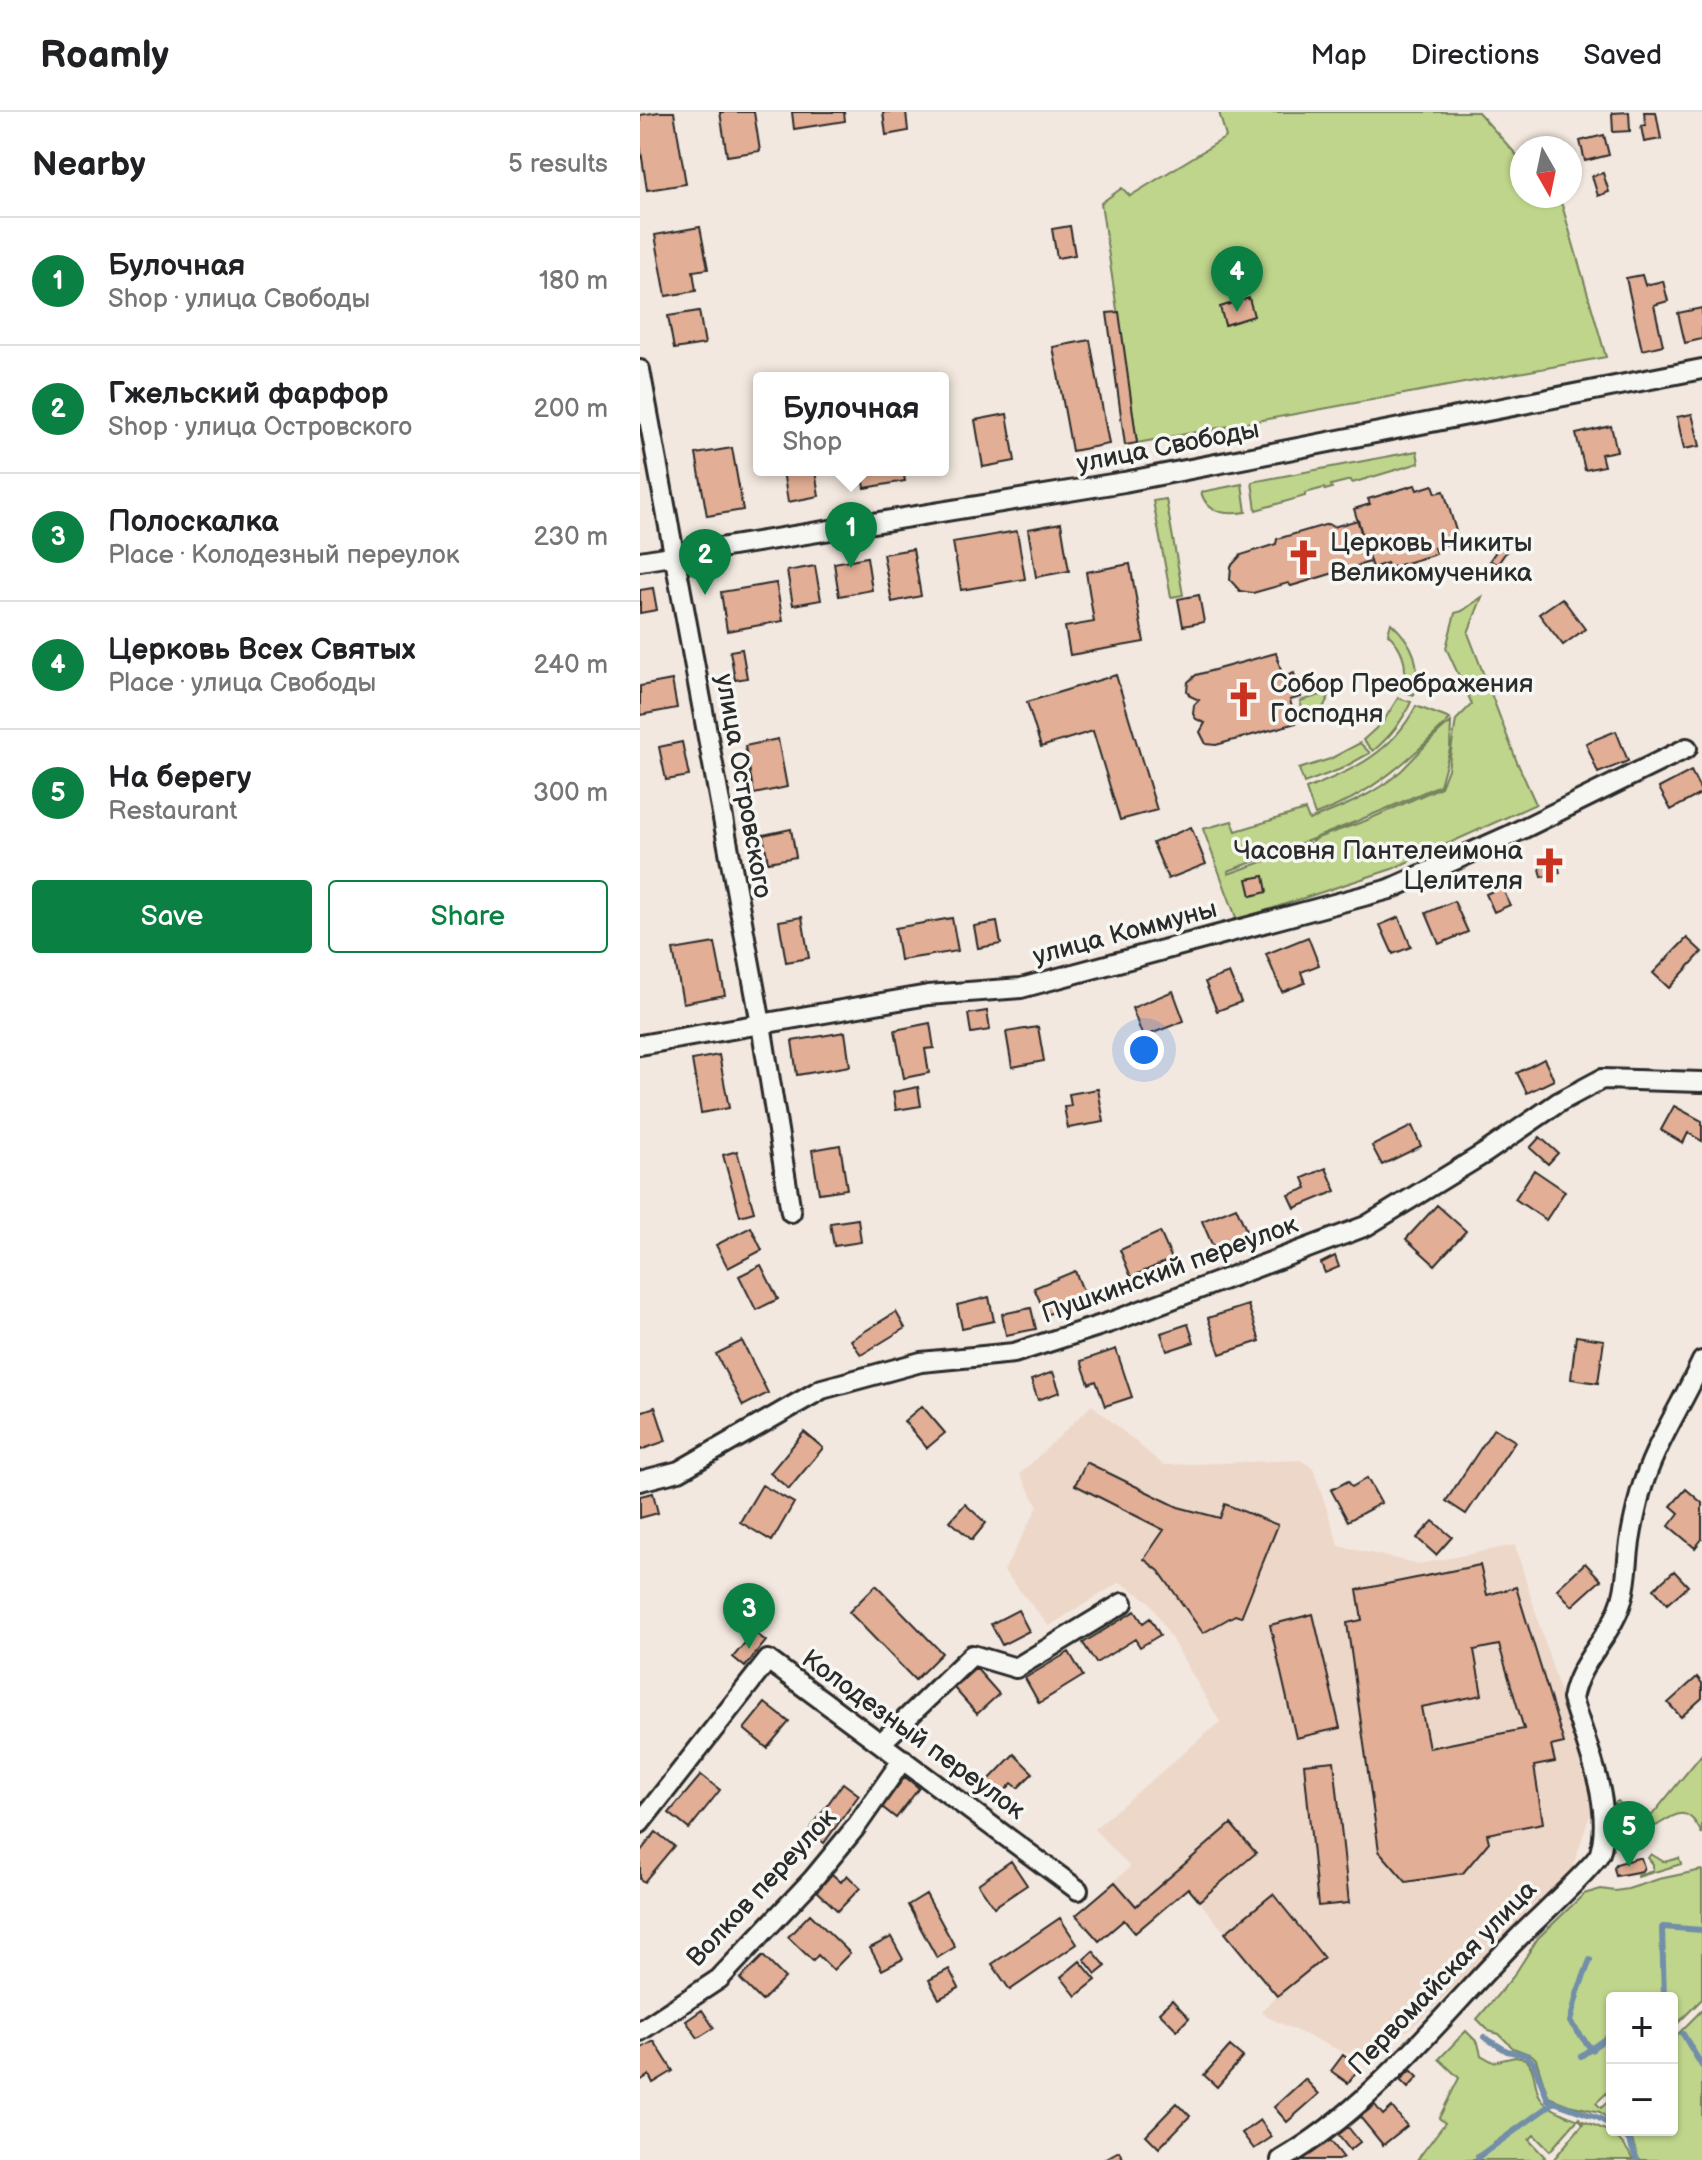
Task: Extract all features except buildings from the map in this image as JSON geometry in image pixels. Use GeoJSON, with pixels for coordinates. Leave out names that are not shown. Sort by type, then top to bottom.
{"type":"FeatureCollection","features":[{"type":"Feature","properties":{"kind":"street","name":"улица Свободы"},"geometry":{"type":"LineString","coordinates":[[640,561],[1124,482],[1702,369]]}},
{"type":"Feature","properties":{"kind":"street","name":"улица Островского"},"geometry":{"type":"LineString","coordinates":[[640,370],[761,1024],[791,1212]]}},
{"type":"Feature","properties":{"kind":"street","name":"улица Коммуны"},"geometry":{"type":"LineString","coordinates":[[640,1045],[928,995],[1021,988],[1390,889],[1506,837],[1687,748]]}},
{"type":"Feature","properties":{"kind":"street","name":"Пушкинский переулок"},"geometry":{"type":"LineString","coordinates":[[640,1481],[679,1471],[822,1389],[921,1362],[1014,1353],[1111,1322],[1366,1226],[1485,1153],[1559,1102],[1602,1079],[1702,1082]]}},
{"type":"Feature","properties":{"kind":"street","name":"Первомайская улица"},"geometry":{"type":"LineString","coordinates":[[1281,2160],[1300,2149],[1348,2110],[1410,2055],[1469,1987],[1599,1856],[1604,1823],[1603,1803],[1572,1699],[1574,1686],[1591,1653],[1609,1630],[1623,1597],[1631,1534],[1641,1491],[1659,1446],[1702,1361]]}},
{"type":"Feature","properties":{"kind":"street"},"geometry":{"type":"LineString","coordinates":[[881,1743],[972,1655],[1016,1668],[1123,1603]]}},
{"type":"Feature","properties":{"kind":"street","name":"Колодезный переулок"},"geometry":{"type":"LineString","coordinates":[[640,1823],[768,1660],[1078,1890]]}},
{"type":"Feature","properties":{"kind":"street","name":"Волков переулок"},"geometry":{"type":"LineString","coordinates":[[640,2031],[719,1979],[813,1879],[855,1828],[903,1759]]}},
{"type":"Feature","properties":{"kind":"shaded area"},"geometry":{"type":"Polygon","coordinates":[[[1092,1405],[1163,1465],[1300,1460],[1313,1468],[1339,1546],[1419,1564],[1515,1545],[1594,1803],[1571,1872],[1419,2021],[1370,2060],[1341,2051],[1271,2019],[1261,2011],[1277,1996],[1188,1888],[1135,1933],[1123,1920],[1099,1941],[1076,1915],[1130,1867],[1094,1829],[1220,1722],[1150,1602],[1120,1582],[1049,1626],[1004,1571],[1038,1506],[1020,1474],[1092,1405]]]}},
{"type":"Feature","properties":{"kind":"green space"},"geometry":{"type":"Polygon","coordinates":[[[1219,112],[1478,112],[1510,148],[1510,208],[1563,208],[1606,357],[1137,443],[1101,203],[1122,188],[1130,196],[1226,137],[1219,112]]]}},
{"type":"Feature","properties":{"kind":"green space"},"geometry":{"type":"Polygon","coordinates":[[[1417,451],[1419,463],[1352,483],[1351,480],[1331,485],[1332,488],[1305,493],[1305,496],[1256,510],[1252,482],[1417,451]]]}},
{"type":"Feature","properties":{"kind":"green space"},"geometry":{"type":"Polygon","coordinates":[[[1242,484],[1246,512],[1213,509],[1201,492],[1242,484]]]}},
{"type":"Feature","properties":{"kind":"green space"},"geometry":{"type":"Polygon","coordinates":[[[1166,499],[1183,595],[1171,597],[1153,501],[1166,499]]]}},
{"type":"Feature","properties":{"kind":"green space"},"geometry":{"type":"Polygon","coordinates":[[[1482,597],[1468,633],[1536,804],[1392,869],[1237,920],[1203,829],[1232,821],[1236,831],[1305,810],[1309,820],[1346,805],[1392,779],[1451,722],[1450,749],[1440,785],[1228,871],[1228,874],[1305,847],[1317,838],[1365,821],[1441,787],[1448,769],[1456,720],[1472,704],[1446,648],[1455,613],[1482,597]]]}},
{"type":"Feature","properties":{"kind":"green space"},"geometry":{"type":"Polygon","coordinates":[[[1391,623],[1414,656],[1417,674],[1414,695],[1401,691],[1405,675],[1404,660],[1388,634],[1391,623]]]}},
{"type":"Feature","properties":{"kind":"green space"},"geometry":{"type":"Polygon","coordinates":[[[1331,692],[1323,708],[1305,720],[1300,701],[1331,692]]]}},
{"type":"Feature","properties":{"kind":"green space"},"geometry":{"type":"Polygon","coordinates":[[[1398,698],[1411,702],[1395,729],[1373,751],[1363,740],[1383,722],[1398,698]]]}},
{"type":"Feature","properties":{"kind":"green space"},"geometry":{"type":"Polygon","coordinates":[[[1416,706],[1450,719],[1388,775],[1353,798],[1315,815],[1306,789],[1355,767],[1383,748],[1416,706]]]}},
{"type":"Feature","properties":{"kind":"green space"},"geometry":{"type":"Polygon","coordinates":[[[1360,743],[1370,753],[1341,769],[1304,783],[1299,769],[1330,759],[1360,743]]]}},
{"type":"Feature","properties":{"kind":"green space"},"geometry":{"type":"Polygon","coordinates":[[[1702,1754],[1702,1834],[1692,1818],[1682,1814],[1656,1826],[1648,1820],[1702,1754]]]}},
{"type":"Feature","properties":{"kind":"green space"},"geometry":{"type":"Polygon","coordinates":[[[1618,1801],[1628,1813],[1611,1834],[1615,1815],[1613,1804],[1618,1801]]]}},
{"type":"Feature","properties":{"kind":"green space"},"geometry":{"type":"Polygon","coordinates":[[[1651,1854],[1664,1862],[1679,1858],[1681,1864],[1638,1877],[1653,1870],[1648,1858],[1651,1854]]]}},
{"type":"Feature","properties":{"kind":"green space"},"geometry":{"type":"Polygon","coordinates":[[[1702,1870],[1702,1999],[1678,2023],[1678,1992],[1606,1992],[1606,2094],[1596,2103],[1601,2108],[1606,2103],[1606,2118],[1600,2112],[1548,2097],[1536,2059],[1513,2048],[1477,2019],[1513,1977],[1538,1938],[1584,1894],[1601,1889],[1628,1889],[1702,1870]]]}},
{"type":"Feature","properties":{"kind":"green space"},"geometry":{"type":"Polygon","coordinates":[[[1702,2010],[1702,2160],[1639,2160],[1629,2136],[1678,2136],[1678,2034],[1702,2010]]]}},
{"type":"Feature","properties":{"kind":"green space"},"geometry":{"type":"Polygon","coordinates":[[[1466,2031],[1478,2043],[1481,2055],[1493,2062],[1515,2057],[1526,2059],[1546,2104],[1578,2119],[1550,2151],[1534,2135],[1529,2140],[1545,2157],[1541,2160],[1417,2160],[1445,2123],[1439,2118],[1459,2078],[1439,2059],[1466,2031]]]}},
{"type":"Feature","properties":{"kind":"green space"},"geometry":{"type":"Polygon","coordinates":[[[1580,2120],[1605,2130],[1606,2136],[1616,2137],[1633,2160],[1553,2160],[1583,2124],[1580,2120]]]}},
{"type":"Feature","properties":{"kind":"waterway"},"geometry":{"type":"LineString","coordinates":[[1663,1927],[1702,1930]]}},
{"type":"Feature","properties":{"kind":"waterway"},"geometry":{"type":"LineString","coordinates":[[1662,1928],[1664,1992]]}},
{"type":"Feature","properties":{"kind":"waterway"},"geometry":{"type":"LineString","coordinates":[[1590,1960],[1570,2022],[1592,2050]]}},
{"type":"Feature","properties":{"kind":"waterway"},"geometry":{"type":"LineString","coordinates":[[1683,2034],[1702,2066]]}},
{"type":"Feature","properties":{"kind":"waterway"},"geometry":{"type":"LineString","coordinates":[[1484,2037],[1507,2051],[1526,2055],[1533,2062],[1548,2100],[1606,2122]]}},
{"type":"Feature","properties":{"kind":"waterway"},"geometry":{"type":"LineString","coordinates":[[1581,2056],[1606,2038]]}},
{"type":"Feature","properties":{"kind":"waterway"},"geometry":{"type":"LineString","coordinates":[[1478,2157],[1553,2103]]}},
{"type":"Feature","properties":{"kind":"waterway"},"geometry":{"type":"LineString","coordinates":[[1625,2136],[1637,2160]]}},
{"type":"Feature","properties":{"kind":"place","name":"Церковь Всех Святых"},"geometry":{"type":"Point","coordinates":[1237,312]}},
{"type":"Feature","properties":{"kind":"place","name":"Церковь Никиты Великомученика"},"geometry":{"type":"Point","coordinates":[1304,558]}},
{"type":"Feature","properties":{"kind":"place","name":"Булочная"},"geometry":{"type":"Point","coordinates":[851,568]}},
{"type":"Feature","properties":{"kind":"place","name":"Гжельский фарфор"},"geometry":{"type":"Point","coordinates":[705,595]}},
{"type":"Feature","properties":{"kind":"place","name":"Собор Преображения Господня"},"geometry":{"type":"Point","coordinates":[1244,699]}},
{"type":"Feature","properties":{"kind":"place","name":"Часовня Пантелеимона Целителя"},"geometry":{"type":"Point","coordinates":[1549,866]}},
{"type":"Feature","properties":{"kind":"place","name":"Полоскалка"},"geometry":{"type":"Point","coordinates":[749,1649]}},
{"type":"Feature","properties":{"kind":"place","name":"На берегу"},"geometry":{"type":"Point","coordinates":[1629,1867]}}]}
